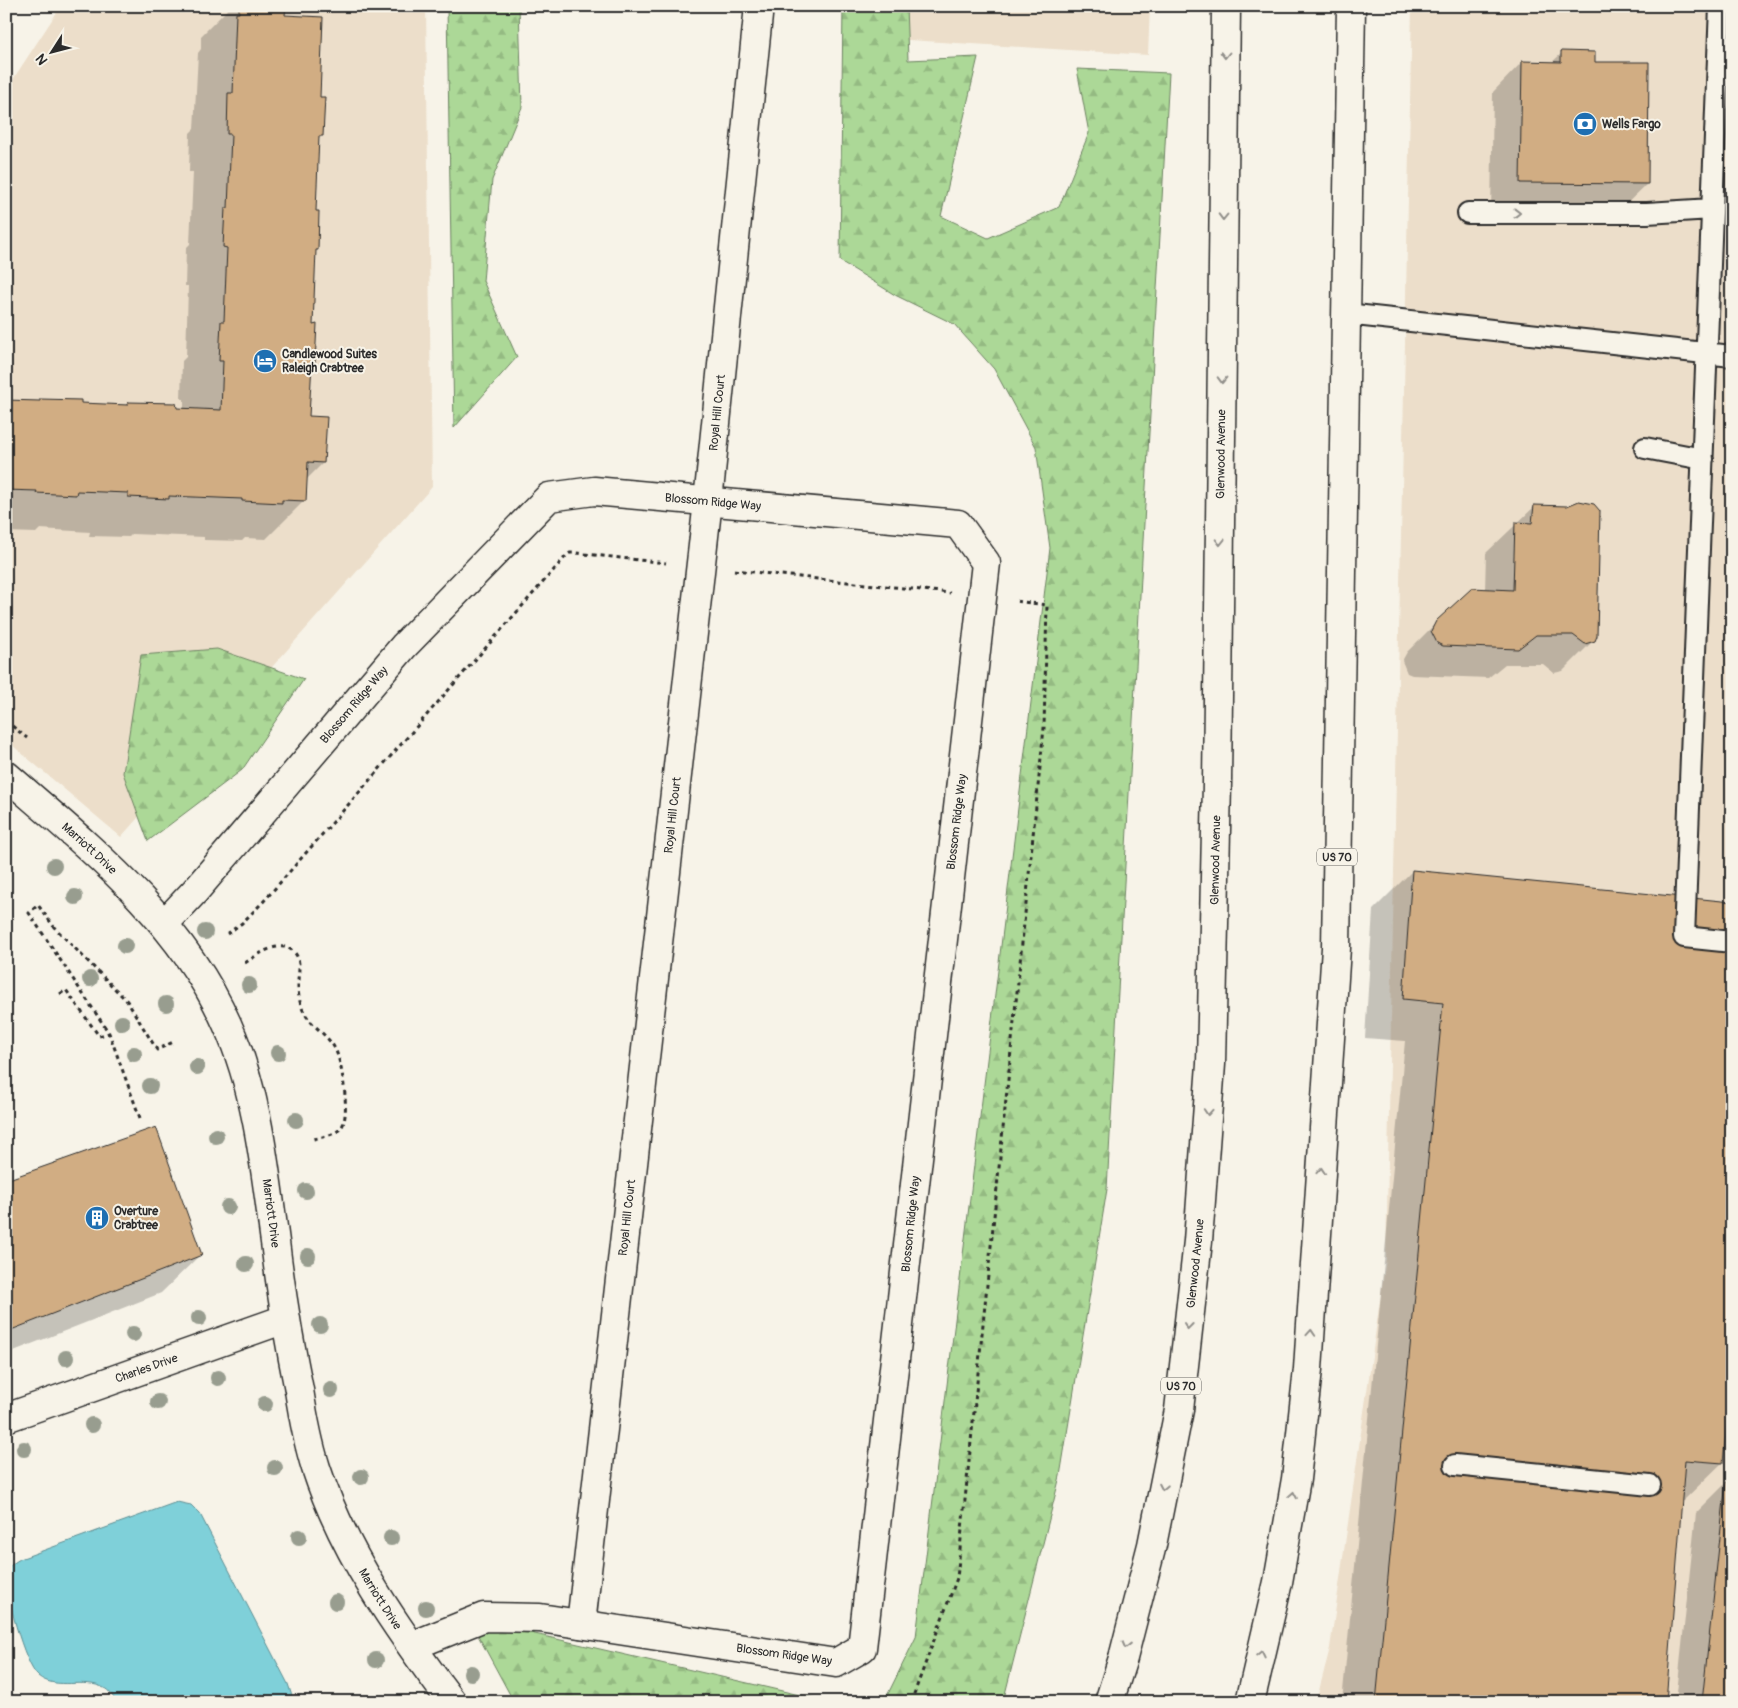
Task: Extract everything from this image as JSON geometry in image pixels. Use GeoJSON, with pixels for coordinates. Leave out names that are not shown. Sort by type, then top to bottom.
{"type":"FeatureCollection","features":[{"type":"Feature","properties":{"kind":"main road","name":"Royal Hill Court"},"geometry":{"type":"LineString","coordinates":[[581,1624],[708,501],[759,6]]}},
{"type":"Feature","properties":{"kind":"main road","name":"Glenwood Avenue"},"geometry":{"type":"LineString","coordinates":[[1109,1702],[1123,1658],[1152,1544],[1179,1410],[1198,1241],[1212,1064],[1226,6]]}},
{"type":"Feature","properties":{"kind":"main road","name":"US 70"},"geometry":{"type":"LineString","coordinates":[[1250,1702],[1278,1582],[1296,1479],[1308,1369],[1336,948],[1351,6]]}},
{"type":"Feature","properties":{"kind":"main road","name":"Blossom Ridge Way"},"geometry":{"type":"LineString","coordinates":[[164,924],[195,891],[404,646],[549,497],[594,491],[958,524],[986,563],[862,1648],[836,1663],[540,1618],[484,1617],[412,1646]]}},
{"type":"Feature","properties":{"kind":"main road","name":"Marriott Drive"},"geometry":{"type":"LineString","coordinates":[[6,775],[116,872],[164,924],[200,972],[227,1023],[252,1096],[262,1149],[285,1320],[315,1466],[332,1510],[356,1560],[412,1646],[452,1702]]}},
{"type":"Feature","properties":{"kind":"main road","name":"Charles Drive"},"geometry":{"type":"LineString","coordinates":[[6,1418],[285,1320]]}},
{"type":"Feature","properties":{"kind":"lane"},"geometry":{"type":"LineString","coordinates":[[1720,6],[1684,937],[1732,942]]}},
{"type":"Feature","properties":{"kind":"lane"},"geometry":{"type":"LineString","coordinates":[[1468,213],[1647,213],[1712,209]]}},
{"type":"Feature","properties":{"kind":"lane"},"geometry":{"type":"LineString","coordinates":[[1346,314],[1732,356]]}},
{"type":"Feature","properties":{"kind":"lane"},"geometry":{"type":"LineString","coordinates":[[1645,448],[1703,459]]}},
{"type":"Feature","properties":{"kind":"lane"},"geometry":{"type":"LineString","coordinates":[[1455,1465],[1650,1485]]}},
{"type":"Feature","properties":{"kind":"path"},"geometry":{"type":"LineString","coordinates":[[227,934],[242,923],[263,902],[566,556],[576,552],[671,564]]}},
{"type":"Feature","properties":{"kind":"path"},"geometry":{"type":"LineString","coordinates":[[728,570],[952,594]]}},
{"type":"Feature","properties":{"kind":"path"},"geometry":{"type":"LineString","coordinates":[[910,1702],[957,1578],[1044,728],[1047,605],[1011,601]]}},
{"type":"Feature","properties":{"kind":"path"},"geometry":{"type":"LineString","coordinates":[[6,720],[27,738]]}},
{"type":"Feature","properties":{"kind":"path"},"geometry":{"type":"LineString","coordinates":[[140,1118],[110,1033],[29,913],[38,905],[54,927],[127,1001],[157,1050],[175,1041]]}},
{"type":"Feature","properties":{"kind":"path"},"geometry":{"type":"LineString","coordinates":[[245,963],[263,952],[276,948],[294,952],[298,960],[298,986],[304,1012],[324,1033],[338,1052],[346,1097],[345,1123],[340,1130],[333,1134],[310,1140]]}},
{"type":"Feature","properties":{"kind":"path"},"geometry":{"type":"LineString","coordinates":[[60,994],[66,990],[99,1036],[110,1033]]}},
{"type":"Feature","properties":{"kind":"shaded area"},"geometry":{"type":"Polygon","coordinates":[[[61,6],[426,6],[432,487],[121,837],[6,740],[6,90],[61,6]]]}},
{"type":"Feature","properties":{"kind":"shaded area"},"geometry":{"type":"Polygon","coordinates":[[[880,6],[1150,6],[1148,55],[877,38],[880,6]]]}},
{"type":"Feature","properties":{"kind":"shaded area"},"geometry":{"type":"Polygon","coordinates":[[[1412,6],[1732,6],[1732,1702],[1316,1702],[1330,1648],[1386,1259],[1412,6]]]}},
{"type":"Feature","properties":{"kind":"green space"},"geometry":{"type":"Polygon","coordinates":[[[447,6],[519,6],[522,107],[492,180],[483,281],[517,357],[454,428],[447,6]]]}},
{"type":"Feature","properties":{"kind":"green space"},"geometry":{"type":"Polygon","coordinates":[[[843,6],[906,6],[908,60],[978,57],[941,216],[988,238],[1059,207],[1089,133],[1077,69],[1169,73],[1107,1189],[1060,1476],[1003,1702],[884,1702],[916,1637],[1050,548],[1036,447],[994,369],[954,324],[895,295],[840,261],[843,6]]]}},
{"type":"Feature","properties":{"kind":"green space"},"geometry":{"type":"Polygon","coordinates":[[[217,649],[304,679],[242,770],[148,841],[123,773],[141,655],[217,649]]]}},
{"type":"Feature","properties":{"kind":"green space"},"geometry":{"type":"Polygon","coordinates":[[[500,1626],[830,1702],[514,1702],[474,1628],[500,1626]]]}},
{"type":"Feature","properties":{"kind":"water"},"geometry":{"type":"Polygon","coordinates":[[[177,1502],[191,1505],[200,1514],[288,1684],[292,1696],[290,1702],[117,1702],[108,1690],[104,1688],[88,1684],[53,1683],[38,1676],[33,1669],[21,1643],[8,1593],[7,1571],[9,1567],[20,1559],[177,1502]]]}},
{"type":"Feature","properties":{"kind":"building"},"geometry":{"type":"Polygon","coordinates":[[[239,6],[286,6],[285,15],[323,17],[320,97],[325,97],[323,136],[319,136],[316,211],[319,211],[318,250],[316,250],[313,325],[317,324],[315,363],[312,363],[309,416],[327,417],[324,463],[308,462],[306,501],[282,500],[282,503],[242,501],[242,499],[169,496],[169,499],[128,497],[128,493],[77,491],[76,495],[6,490],[6,400],[81,400],[81,403],[128,405],[128,402],[176,403],[177,408],[221,410],[223,361],[219,361],[221,321],[224,321],[227,248],[223,247],[225,208],[228,208],[231,134],[227,134],[228,93],[233,93],[236,13],[239,13],[239,6]]]}},
{"type":"Feature","properties":{"kind":"building"},"geometry":{"type":"Polygon","coordinates":[[[1561,51],[1595,52],[1595,62],[1649,62],[1648,184],[1520,183],[1522,61],[1561,62],[1561,51]]]}},
{"type":"Feature","properties":{"kind":"building"},"geometry":{"type":"Polygon","coordinates":[[[1579,501],[1594,504],[1600,511],[1597,636],[1595,641],[1585,644],[1573,635],[1536,635],[1518,649],[1443,646],[1437,643],[1431,631],[1436,621],[1472,588],[1513,590],[1515,522],[1532,523],[1534,505],[1567,506],[1579,501]]]}},
{"type":"Feature","properties":{"kind":"building"},"geometry":{"type":"Polygon","coordinates":[[[1412,870],[1732,902],[1732,1371],[1723,1463],[1685,1460],[1666,1702],[1376,1702],[1443,1003],[1403,999],[1412,870]]]}},
{"type":"Feature","properties":{"kind":"building","name":"Overture Crabtree"},"geometry":{"type":"Polygon","coordinates":[[[156,1127],[202,1255],[6,1332],[6,1180],[156,1127]]]}},
{"type":"Feature","properties":{"kind":"building"},"geometry":{"type":"Polygon","coordinates":[[[1726,1482],[1732,1483],[1732,1702],[1702,1702],[1726,1482]]]}},
{"type":"Feature","properties":{"kind":"place","name":"Wells Fargo"},"geometry":{"type":"Point","coordinates":[1585,124]}},
{"type":"Feature","properties":{"kind":"place","name":"Candlewood Suites Raleigh Crabtree"},"geometry":{"type":"Point","coordinates":[265,361]}},
{"type":"Feature","properties":{"kind":"place","name":"Overture Crabtree"},"geometry":{"type":"Point","coordinates":[97,1218]}}]}
